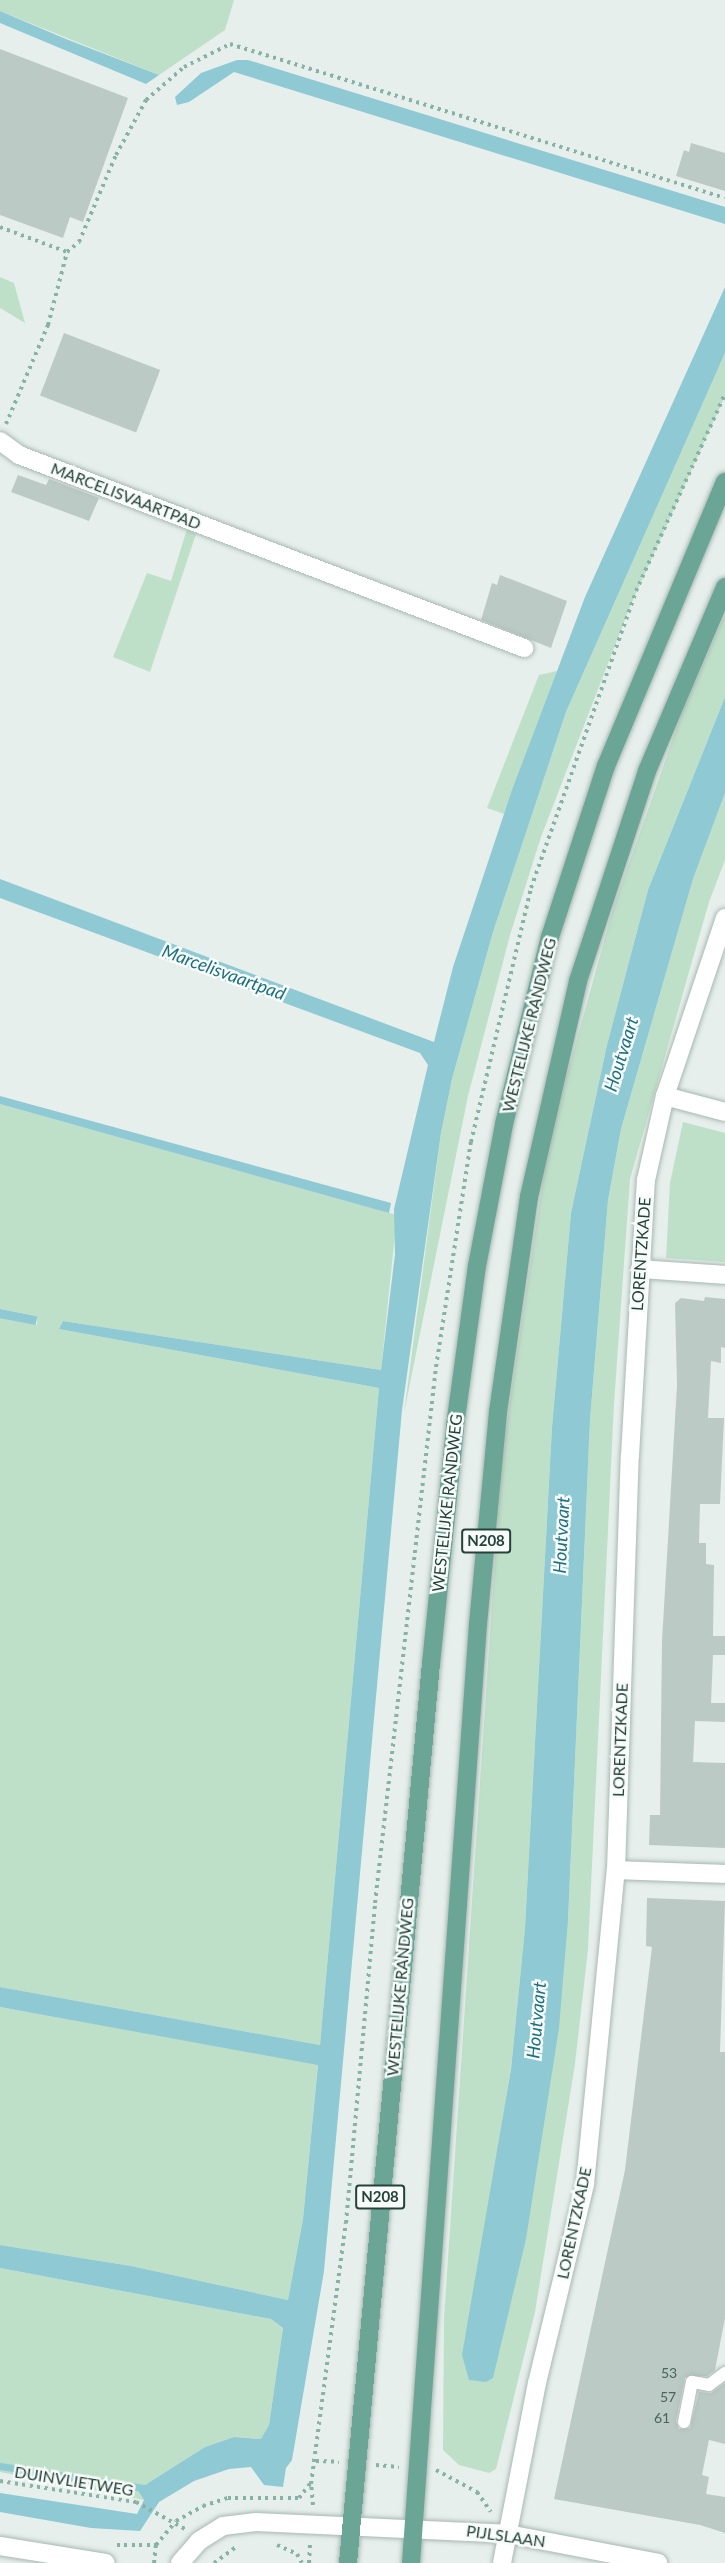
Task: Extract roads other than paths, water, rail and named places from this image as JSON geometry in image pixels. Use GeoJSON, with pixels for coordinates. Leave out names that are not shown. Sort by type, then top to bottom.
{"type":"FeatureCollection","features":[{"type":"Feature","properties":{"kind":"main road","name":"WESTELIJKE RANDWEG"},"geometry":{"type":"LineString","coordinates":[[348,2563],[430,1664],[455,1426],[477,1266],[504,1124],[550,937],[606,766],[725,482]]}},
{"type":"Feature","properties":{"kind":"main road","name":"N208"},"geometry":{"type":"LineString","coordinates":[[411,2563],[478,1624],[498,1412],[529,1197],[578,981],[647,771],[725,587]]}},
{"type":"Feature","properties":{"kind":"street","name":"MARCELISVAARTPAD"},"geometry":{"type":"LineString","coordinates":[[2,435],[19,455],[524,648]]}},
{"type":"Feature","properties":{"kind":"street","name":"LORENTZKADE"},"geometry":{"type":"LineString","coordinates":[[502,2563],[537,2383],[585,2184],[616,1870],[640,1269],[646,1180],[664,1096],[725,918]]}},
{"type":"Feature","properties":{"kind":"street"},"geometry":{"type":"LineString","coordinates":[[664,1096],[725,1112]]}},
{"type":"Feature","properties":{"kind":"street"},"geometry":{"type":"LineString","coordinates":[[640,1269],[725,1275]]}},
{"type":"Feature","properties":{"kind":"street"},"geometry":{"type":"LineString","coordinates":[[616,1870],[725,1874]]}},
{"type":"Feature","properties":{"kind":"street","name":"PIJLSLAAN"},"geometry":{"type":"LineString","coordinates":[[180,2563],[199,2541],[223,2526],[256,2522],[351,2528],[414,2527],[508,2534],[658,2563]]}},
{"type":"Feature","properties":{"kind":"street"},"geometry":{"type":"LineString","coordinates":[[0,2546],[106,2563]]}},
{"type":"Feature","properties":{"kind":"lane"},"geometry":{"type":"LineString","coordinates":[[684,2422],[692,2382],[709,2385],[725,2373]]}},
{"type":"Feature","properties":{"kind":"water"},"geometry":{"type":"Polygon","coordinates":[[[0,11],[159,75],[146,84],[0,23],[0,11]]]}},
{"type":"Feature","properties":{"kind":"water"},"geometry":{"type":"Polygon","coordinates":[[[237,60],[248,60],[725,207],[725,224],[234,72],[189,102],[177,105],[175,97],[201,73],[237,60]]]}},
{"type":"Feature","properties":{"kind":"water","name":"Marcelisvaartpad"},"geometry":{"type":"Polygon","coordinates":[[[725,287],[725,353],[566,712],[493,932],[452,1079],[441,1133],[402,1410],[324,2271],[292,2460],[286,2468],[283,2487],[264,2485],[251,2467],[229,2469],[194,2481],[159,2502],[140,2531],[91,2528],[0,2512],[0,2493],[137,2514],[144,2500],[134,2485],[145,2485],[205,2447],[234,2437],[261,2439],[269,2425],[283,2328],[271,2319],[0,2268],[0,2245],[131,2266],[288,2300],[303,2219],[318,2065],[0,2007],[0,1987],[320,2045],[379,1388],[59,1329],[63,1321],[381,1370],[395,1254],[394,1209],[428,1065],[420,1053],[0,898],[0,879],[434,1042],[453,967],[512,790],[585,597],[725,287]]]}},
{"type":"Feature","properties":{"kind":"water","name":"Houtvaart"},"geometry":{"type":"Polygon","coordinates":[[[725,697],[725,793],[693,879],[621,1129],[608,1200],[590,1420],[568,1920],[559,2028],[526,2239],[493,2378],[486,2382],[469,2380],[462,2355],[511,2069],[525,1928],[552,1427],[571,1213],[607,1045],[648,890],[725,697]]]}},
{"type":"Feature","properties":{"kind":"water"},"geometry":{"type":"Polygon","coordinates":[[[0,1096],[391,1203],[389,1213],[0,1104],[0,1096]]]}},
{"type":"Feature","properties":{"kind":"water"},"geometry":{"type":"Polygon","coordinates":[[[0,1309],[37,1316],[36,1325],[0,1318],[0,1309]]]}},
{"type":"Feature","properties":{"kind":"waterway"},"geometry":{"type":"LineString","coordinates":[[0,2466],[143,2488]]}}]}
